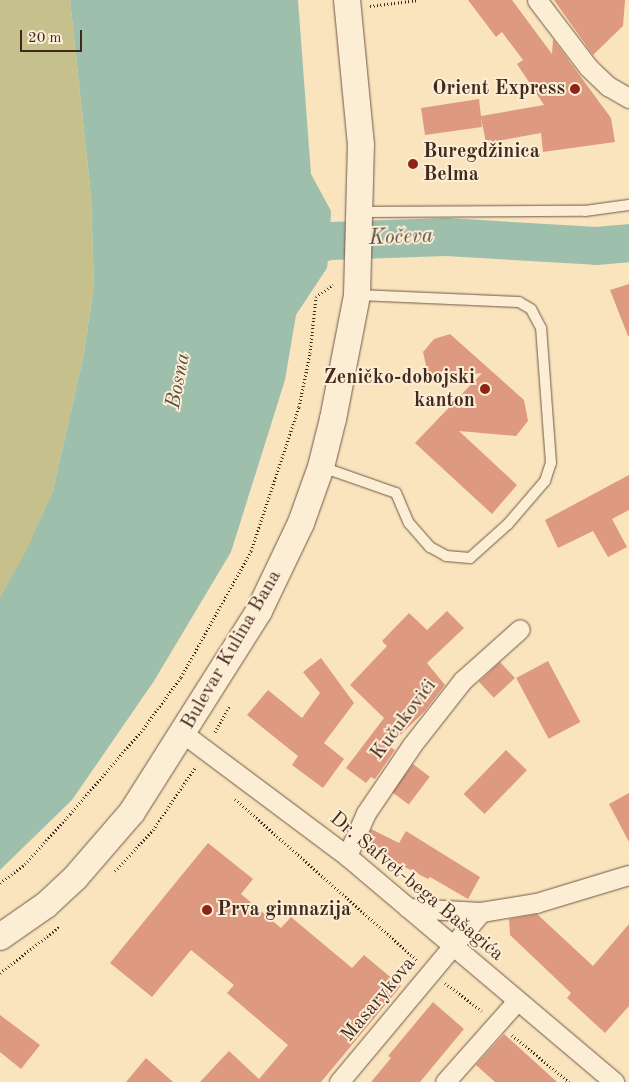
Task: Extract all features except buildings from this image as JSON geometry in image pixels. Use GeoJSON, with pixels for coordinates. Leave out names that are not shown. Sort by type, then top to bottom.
{"type":"FeatureCollection","features":[{"type":"Feature","properties":{"kind":"street"},"geometry":{"type":"LineString","coordinates":[[537,0],[588,67],[608,86],[629,98]]}},
{"type":"Feature","properties":{"kind":"street","name":"Bulevar Kulina Bana"},"geometry":{"type":"LineString","coordinates":[[0,937],[46,905],[75,878],[132,812],[184,734],[259,611],[301,523],[321,467],[361,212],[358,3]]}},
{"type":"Feature","properties":{"kind":"street","name":"Kučukovići"},"geometry":{"type":"LineString","coordinates":[[347,856],[366,813],[412,745],[463,680],[520,629]]}},
{"type":"Feature","properties":{"kind":"street","name":"Dr. Safvet-bega Bašagića"},"geometry":{"type":"LineString","coordinates":[[184,734],[347,856],[517,1002],[614,1082]]}},
{"type":"Feature","properties":{"kind":"street"},"geometry":{"type":"LineString","coordinates":[[408,908],[480,912],[536,903],[629,875]]}},
{"type":"Feature","properties":{"kind":"street","name":"Masarykova"},"geometry":{"type":"LineString","coordinates":[[339,1082],[453,947],[480,912]]}},
{"type":"Feature","properties":{"kind":"street"},"geometry":{"type":"LineString","coordinates":[[445,1082],[517,1002]]}},
{"type":"Feature","properties":{"kind":"lane"},"geometry":{"type":"LineString","coordinates":[[361,212],[584,211],[629,205]]}},
{"type":"Feature","properties":{"kind":"lane"},"geometry":{"type":"LineString","coordinates":[[321,467],[396,493],[409,523],[430,547],[446,556],[470,558],[508,524],[545,481],[551,463],[541,328],[531,309],[519,302],[350,289]]}},
{"type":"Feature","properties":{"kind":"path"},"geometry":{"type":"LineString","coordinates":[[358,3],[419,0]]}},
{"type":"Feature","properties":{"kind":"path"},"geometry":{"type":"LineString","coordinates":[[0,883],[25,864],[70,814],[143,729],[181,677],[251,551],[299,407],[310,353],[316,297],[338,280],[350,289]]}},
{"type":"Feature","properties":{"kind":"path"},"geometry":{"type":"LineString","coordinates":[[195,768],[201,773]]}},
{"type":"Feature","properties":{"kind":"path"},"geometry":{"type":"LineString","coordinates":[[228,793],[431,973],[497,1023],[569,1082]]}},
{"type":"Feature","properties":{"kind":"shaded area"},"geometry":{"type":"Polygon","coordinates":[[[0,0],[70,0],[91,196],[94,286],[83,358],[53,491],[24,556],[0,597],[0,0]]]}},
{"type":"Feature","properties":{"kind":"water","name":"Bosna"},"geometry":{"type":"Polygon","coordinates":[[[70,0],[298,0],[311,174],[331,211],[330,241],[327,268],[296,315],[285,380],[231,552],[154,681],[72,800],[0,870],[0,597],[24,555],[53,491],[83,358],[94,286],[91,196],[70,0]]]}},
{"type":"Feature","properties":{"kind":"waterway","name":"Kočeva"},"geometry":{"type":"LineString","coordinates":[[281,253],[330,241],[446,237],[596,246],[629,243]]}},
{"type":"Feature","properties":{"kind":"place","name":"Orient Express"},"geometry":{"type":"Point","coordinates":[575,89]}},
{"type":"Feature","properties":{"kind":"place","name":"Buregdžinica Belma"},"geometry":{"type":"Point","coordinates":[413,164]}},
{"type":"Feature","properties":{"kind":"place","name":"Zeničko-dobojski kanton"},"geometry":{"type":"Point","coordinates":[485,389]}},
{"type":"Feature","properties":{"kind":"place","name":"Prva gimnazija"},"geometry":{"type":"Point","coordinates":[207,910]}}]}
